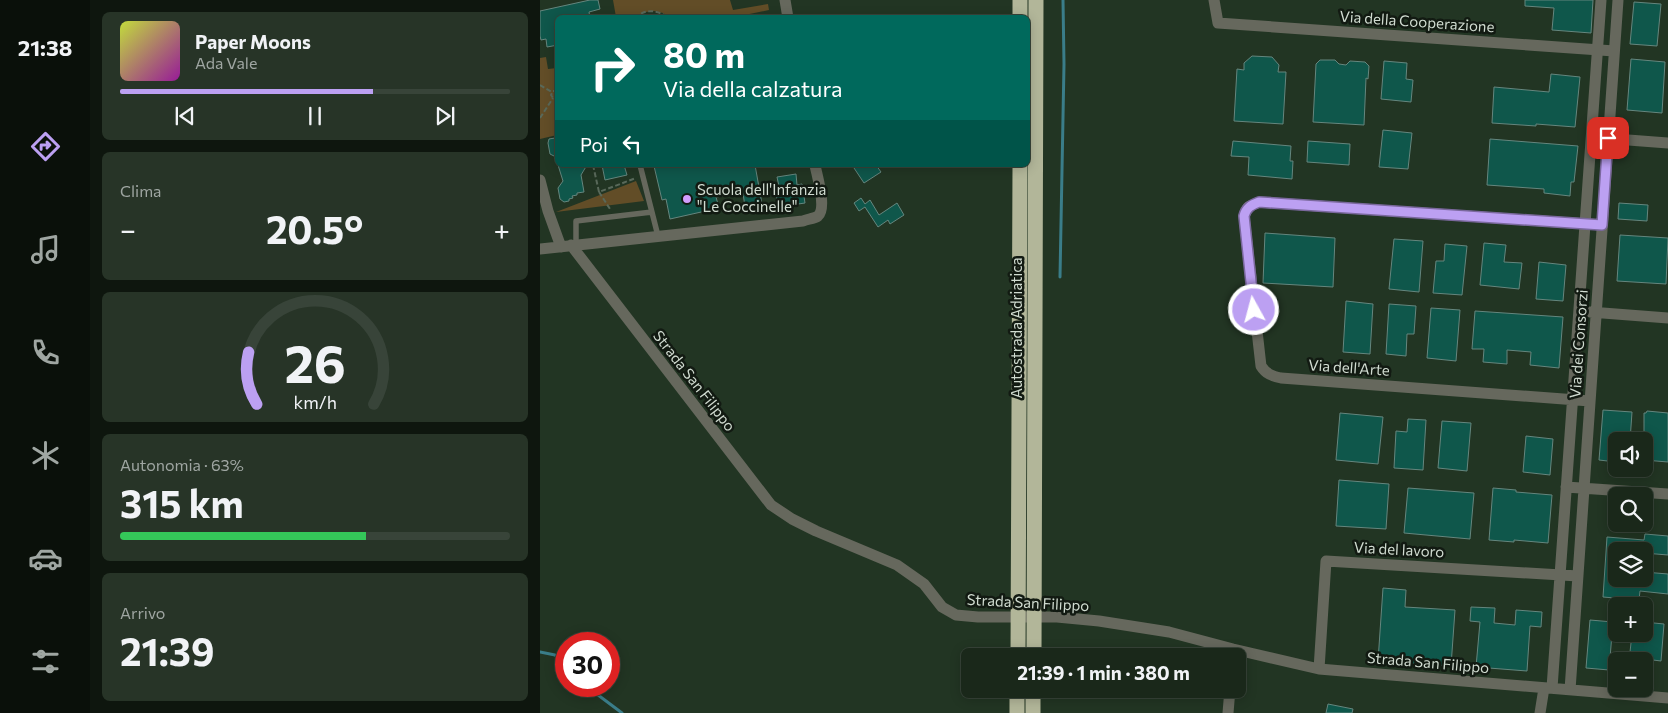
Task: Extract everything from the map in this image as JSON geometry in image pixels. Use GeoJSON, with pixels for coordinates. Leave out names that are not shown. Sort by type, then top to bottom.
{"type":"FeatureCollection","features":[{"type":"Feature","properties":{"kind":"highway"},"geometry":{"type":"LineString","coordinates":[[1020,0],[1020,15]]}},
{"type":"Feature","properties":{"kind":"highway","name":"Autostrada Adriatica"},"geometry":{"type":"LineString","coordinates":[[1034,648],[1036,0]]}},
{"type":"Feature","properties":{"kind":"highway","name":"Autostrada Adriatica"},"geometry":{"type":"LineString","coordinates":[[1018,648],[1020,167]]}},
{"type":"Feature","properties":{"kind":"highway"},"geometry":{"type":"LineString","coordinates":[[1016,713],[1017,698]]}},
{"type":"Feature","properties":{"kind":"highway"},"geometry":{"type":"LineString","coordinates":[[1033,713],[1034,698]]}},
{"type":"Feature","properties":{"kind":"street"},"geometry":{"type":"LineString","coordinates":[[785,0],[788,15]]}},
{"type":"Feature","properties":{"kind":"street","name":"Via della Cooperazione"},"geometry":{"type":"LineString","coordinates":[[1214,0],[1218,23],[1614,51]]}},
{"type":"Feature","properties":{"kind":"street","name":"Via dei Consorzi"},"geometry":{"type":"LineString","coordinates":[[1540,713],[1548,688],[1560,575],[1601,0]]}},
{"type":"Feature","properties":{"kind":"street","name":"Via dei Consorzi"},"geometry":{"type":"LineString","coordinates":[[1570,690],[1618,0]]}},
{"type":"Feature","properties":{"kind":"street"},"geometry":{"type":"LineString","coordinates":[[1591,137],[1668,143]]}},
{"type":"Feature","properties":{"kind":"street"},"geometry":{"type":"LineString","coordinates":[[540,249],[803,221],[817,217],[822,205],[815,167]]}},
{"type":"Feature","properties":{"kind":"street","name":"Strada San Filippo"},"geometry":{"type":"LineString","coordinates":[[540,180],[552,225],[771,505],[792,519],[816,531],[897,564],[924,584],[942,607],[956,615],[978,617],[1057,617],[1169,632],[1217,648]]}},
{"type":"Feature","properties":{"kind":"street","name":"Via dell'Arte"},"geometry":{"type":"LineString","coordinates":[[1585,224],[1259,202],[1248,207],[1244,216],[1261,366],[1265,372],[1272,376],[1590,401]]}},
{"type":"Feature","properties":{"kind":"street"},"geometry":{"type":"LineString","coordinates":[[1585,224],[1602,225]]}},
{"type":"Feature","properties":{"kind":"street"},"geometry":{"type":"LineString","coordinates":[[1578,311],[1668,318]]}},
{"type":"Feature","properties":{"kind":"street"},"geometry":{"type":"LineString","coordinates":[[1566,487],[1668,494]]}},
{"type":"Feature","properties":{"kind":"street","name":"Via del lavoro"},"geometry":{"type":"LineString","coordinates":[[1319,668],[1326,561],[1578,576]]}},
{"type":"Feature","properties":{"kind":"street","name":"Strada San Filippo"},"geometry":{"type":"LineString","coordinates":[[1246,655],[1319,668],[1668,698]]}},
{"type":"Feature","properties":{"kind":"street"},"geometry":{"type":"LineString","coordinates":[[1228,713],[1229,698]]}},
{"type":"Feature","properties":{"kind":"lane"},"geometry":{"type":"LineString","coordinates":[[641,167],[658,236]]}},
{"type":"Feature","properties":{"kind":"lane"},"geometry":{"type":"LineString","coordinates":[[569,246],[576,221],[652,212]]}},
{"type":"Feature","properties":{"kind":"path"},"geometry":{"type":"LineString","coordinates":[[640,15],[654,11],[665,15]]}},
{"type":"Feature","properties":{"kind":"path"},"geometry":{"type":"LineString","coordinates":[[540,85],[552,92],[555,92]]}},
{"type":"Feature","properties":{"kind":"path"},"geometry":{"type":"LineString","coordinates":[[540,118],[553,98],[551,96],[552,92]]}},
{"type":"Feature","properties":{"kind":"path"},"geometry":{"type":"LineString","coordinates":[[593,167],[599,192],[616,216]]}},
{"type":"Feature","properties":{"kind":"path"},"geometry":{"type":"LineString","coordinates":[[599,192],[643,175]]}},
{"type":"Feature","properties":{"kind":"shaded area"},"geometry":{"type":"Polygon","coordinates":[[[613,0],[730,0],[733,10],[768,4],[769,10],[745,15],[666,15],[654,11],[639,15],[616,15],[613,0]]]}},
{"type":"Feature","properties":{"kind":"shaded area"},"geometry":{"type":"Polygon","coordinates":[[[546,57],[548,69],[555,68],[555,135],[540,139],[540,58],[546,57]]]}},
{"type":"Feature","properties":{"kind":"shaded area"},"geometry":{"type":"Polygon","coordinates":[[[636,181],[644,201],[556,212],[636,181]]]}},
{"type":"Feature","properties":{"kind":"building"},"geometry":{"type":"Polygon","coordinates":[[[590,0],[598,0],[600,9],[589,12],[590,15],[555,15],[555,46],[547,47],[546,39],[541,40],[540,36],[540,11],[590,0]]]}},
{"type":"Feature","properties":{"kind":"building"},"geometry":{"type":"Polygon","coordinates":[[[1525,0],[1593,0],[1591,33],[1552,30],[1554,8],[1525,6],[1525,0]]]}},
{"type":"Feature","properties":{"kind":"building"},"geometry":{"type":"Polygon","coordinates":[[[1634,2],[1661,4],[1657,46],[1630,44],[1634,2]]]}},
{"type":"Feature","properties":{"kind":"building"},"geometry":{"type":"Polygon","coordinates":[[[1252,56],[1272,57],[1279,65],[1278,72],[1286,72],[1283,124],[1234,121],[1237,69],[1244,70],[1244,63],[1252,56]]]}},
{"type":"Feature","properties":{"kind":"building"},"geometry":{"type":"Polygon","coordinates":[[[1631,59],[1665,62],[1662,113],[1627,110],[1631,59]]]}},
{"type":"Feature","properties":{"kind":"building"},"geometry":{"type":"Polygon","coordinates":[[[1320,60],[1335,60],[1339,64],[1346,65],[1350,61],[1365,62],[1369,66],[1368,79],[1366,78],[1364,125],[1313,122],[1316,64],[1320,60]]]}},
{"type":"Feature","properties":{"kind":"building"},"geometry":{"type":"Polygon","coordinates":[[[1384,61],[1407,63],[1406,79],[1413,80],[1411,102],[1381,99],[1384,61]]]}},
{"type":"Feature","properties":{"kind":"building"},"geometry":{"type":"Polygon","coordinates":[[[1551,74],[1580,77],[1575,127],[1492,123],[1494,87],[1549,92],[1551,74]]]}},
{"type":"Feature","properties":{"kind":"building"},"geometry":{"type":"Polygon","coordinates":[[[1383,130],[1412,133],[1408,169],[1379,167],[1383,130]]]}},
{"type":"Feature","properties":{"kind":"building"},"geometry":{"type":"Polygon","coordinates":[[[555,138],[555,156],[550,154],[549,139],[555,138]]]}},
{"type":"Feature","properties":{"kind":"building"},"geometry":{"type":"Polygon","coordinates":[[[1490,139],[1578,146],[1574,182],[1571,182],[1570,196],[1544,193],[1544,189],[1487,185],[1490,139]]]}},
{"type":"Feature","properties":{"kind":"building"},"geometry":{"type":"Polygon","coordinates":[[[1233,141],[1291,146],[1290,161],[1293,161],[1292,179],[1248,175],[1249,157],[1231,156],[1233,141]]]}},
{"type":"Feature","properties":{"kind":"building"},"geometry":{"type":"Polygon","coordinates":[[[1308,141],[1350,144],[1349,165],[1307,162],[1308,141]]]}},
{"type":"Feature","properties":{"kind":"building"},"geometry":{"type":"Polygon","coordinates":[[[559,167],[586,167],[581,175],[584,192],[577,193],[569,201],[564,202],[560,199],[558,188],[563,181],[559,167]]]}},
{"type":"Feature","properties":{"kind":"building"},"geometry":{"type":"Polygon","coordinates":[[[602,167],[625,167],[627,175],[605,180],[602,167]]]}},
{"type":"Feature","properties":{"kind":"building","name":"Scuola dell'Infanzia \"Le Coccinelle\""},"geometry":{"type":"Polygon","coordinates":[[[654,167],[755,167],[762,204],[745,207],[743,193],[716,197],[719,208],[670,219],[666,199],[662,200],[654,167]]]}},
{"type":"Feature","properties":{"kind":"building"},"geometry":{"type":"Polygon","coordinates":[[[853,167],[877,167],[881,172],[864,183],[853,167]]]}},
{"type":"Feature","properties":{"kind":"building"},"geometry":{"type":"Polygon","coordinates":[[[796,174],[797,185],[802,184],[805,203],[778,207],[776,192],[780,191],[777,177],[796,174]]]}},
{"type":"Feature","properties":{"kind":"building"},"geometry":{"type":"Polygon","coordinates":[[[861,198],[865,204],[870,200],[879,215],[897,203],[904,215],[890,224],[888,220],[878,227],[865,207],[859,211],[854,203],[861,198]]]}},
{"type":"Feature","properties":{"kind":"building"},"geometry":{"type":"Polygon","coordinates":[[[1619,203],[1648,205],[1647,221],[1618,219],[1619,203]]]}},
{"type":"Feature","properties":{"kind":"building"},"geometry":{"type":"Polygon","coordinates":[[[1265,233],[1335,238],[1333,287],[1263,283],[1265,233]]]}},
{"type":"Feature","properties":{"kind":"building"},"geometry":{"type":"Polygon","coordinates":[[[1620,235],[1668,238],[1666,284],[1617,281],[1620,235]]]}},
{"type":"Feature","properties":{"kind":"building"},"geometry":{"type":"Polygon","coordinates":[[[1394,239],[1423,241],[1419,292],[1389,289],[1394,239]]]}},
{"type":"Feature","properties":{"kind":"building"},"geometry":{"type":"Polygon","coordinates":[[[1484,243],[1506,245],[1504,262],[1522,263],[1519,289],[1480,285],[1484,243]]]}},
{"type":"Feature","properties":{"kind":"building"},"geometry":{"type":"Polygon","coordinates":[[[1445,244],[1467,246],[1462,295],[1433,293],[1436,261],[1444,261],[1445,244]]]}},
{"type":"Feature","properties":{"kind":"building"},"geometry":{"type":"Polygon","coordinates":[[[1539,262],[1566,265],[1563,301],[1536,299],[1539,262]]]}},
{"type":"Feature","properties":{"kind":"building"},"geometry":{"type":"Polygon","coordinates":[[[1346,301],[1373,304],[1370,354],[1343,352],[1346,301]]]}},
{"type":"Feature","properties":{"kind":"building"},"geometry":{"type":"Polygon","coordinates":[[[1389,304],[1416,306],[1414,334],[1407,334],[1406,356],[1386,354],[1389,304]]]}},
{"type":"Feature","properties":{"kind":"building"},"geometry":{"type":"Polygon","coordinates":[[[1431,308],[1460,310],[1456,361],[1427,358],[1431,308]]]}},
{"type":"Feature","properties":{"kind":"building"},"geometry":{"type":"Polygon","coordinates":[[[1475,311],[1563,317],[1559,368],[1530,365],[1531,352],[1507,350],[1507,364],[1483,362],[1484,349],[1472,349],[1475,311]]]}},
{"type":"Feature","properties":{"kind":"building"},"geometry":{"type":"Polygon","coordinates":[[[1603,410],[1632,412],[1631,432],[1608,432],[1608,461],[1599,460],[1603,410]]]}},
{"type":"Feature","properties":{"kind":"building"},"geometry":{"type":"Polygon","coordinates":[[[1647,411],[1668,413],[1668,462],[1653,461],[1653,432],[1644,432],[1644,413],[1647,411]]]}},
{"type":"Feature","properties":{"kind":"building"},"geometry":{"type":"Polygon","coordinates":[[[1340,413],[1383,417],[1378,464],[1336,460],[1340,413]]]}},
{"type":"Feature","properties":{"kind":"building"},"geometry":{"type":"Polygon","coordinates":[[[1408,419],[1426,420],[1423,470],[1394,468],[1396,431],[1407,432],[1408,419]]]}},
{"type":"Feature","properties":{"kind":"building"},"geometry":{"type":"Polygon","coordinates":[[[1442,421],[1471,423],[1467,471],[1438,468],[1442,421]]]}},
{"type":"Feature","properties":{"kind":"building"},"geometry":{"type":"Polygon","coordinates":[[[1526,436],[1553,439],[1550,475],[1523,472],[1526,436]]]}},
{"type":"Feature","properties":{"kind":"building"},"geometry":{"type":"Polygon","coordinates":[[[1339,480],[1389,484],[1386,529],[1336,526],[1339,480]]]}},
{"type":"Feature","properties":{"kind":"building"},"geometry":{"type":"Polygon","coordinates":[[[1408,488],[1474,493],[1470,539],[1404,533],[1408,488]]]}},
{"type":"Feature","properties":{"kind":"building"},"geometry":{"type":"Polygon","coordinates":[[[1493,488],[1552,495],[1548,543],[1489,540],[1493,488]]]}},
{"type":"Feature","properties":{"kind":"building"},"geometry":{"type":"Polygon","coordinates":[[[1645,534],[1668,536],[1668,555],[1653,554],[1653,542],[1608,542],[1608,587],[1653,587],[1653,573],[1668,574],[1668,594],[1640,591],[1639,597],[1603,597],[1607,537],[1644,540],[1645,534]]]}},
{"type":"Feature","properties":{"kind":"building"},"geometry":{"type":"Polygon","coordinates":[[[1383,588],[1406,590],[1405,607],[1455,610],[1451,666],[1378,661],[1383,588]]]}},
{"type":"Feature","properties":{"kind":"building"},"geometry":{"type":"Polygon","coordinates":[[[1471,607],[1495,608],[1494,623],[1515,625],[1516,610],[1542,612],[1541,627],[1530,626],[1527,671],[1476,667],[1480,622],[1470,621],[1471,607]]]}},
{"type":"Feature","properties":{"kind":"building"},"geometry":{"type":"Polygon","coordinates":[[[1590,620],[1608,622],[1608,642],[1611,642],[1610,652],[1608,652],[1608,670],[1586,668],[1590,620]]]}},
{"type":"Feature","properties":{"kind":"building"},"geometry":{"type":"Polygon","coordinates":[[[1653,623],[1664,624],[1661,661],[1653,660],[1653,652],[1630,652],[1631,642],[1653,642],[1653,623]]]}},
{"type":"Feature","properties":{"kind":"building"},"geometry":{"type":"Polygon","coordinates":[[[1328,704],[1353,709],[1352,713],[1326,713],[1328,704]]]}},
{"type":"Feature","properties":{"kind":"waterway"},"geometry":{"type":"LineString","coordinates":[[1060,277],[1064,64],[1063,0]]}},
{"type":"Feature","properties":{"kind":"waterway"},"geometry":{"type":"LineString","coordinates":[[540,652],[555,655]]}},
{"type":"Feature","properties":{"kind":"waterway"},"geometry":{"type":"LineString","coordinates":[[601,697],[622,713]]}},
{"type":"Feature","properties":{"kind":"place","name":"Scuola dell'Infanzia \"Le Coccinelle\""},"geometry":{"type":"Point","coordinates":[687,199]}},
{"type":"Feature","properties":{"kind":"route"},"geometry":{"type":"LineString","coordinates":[[1254,310],[1244,216],[1245,211],[1253,204],[1259,202],[1602,225],[1608,138]]}}]}
